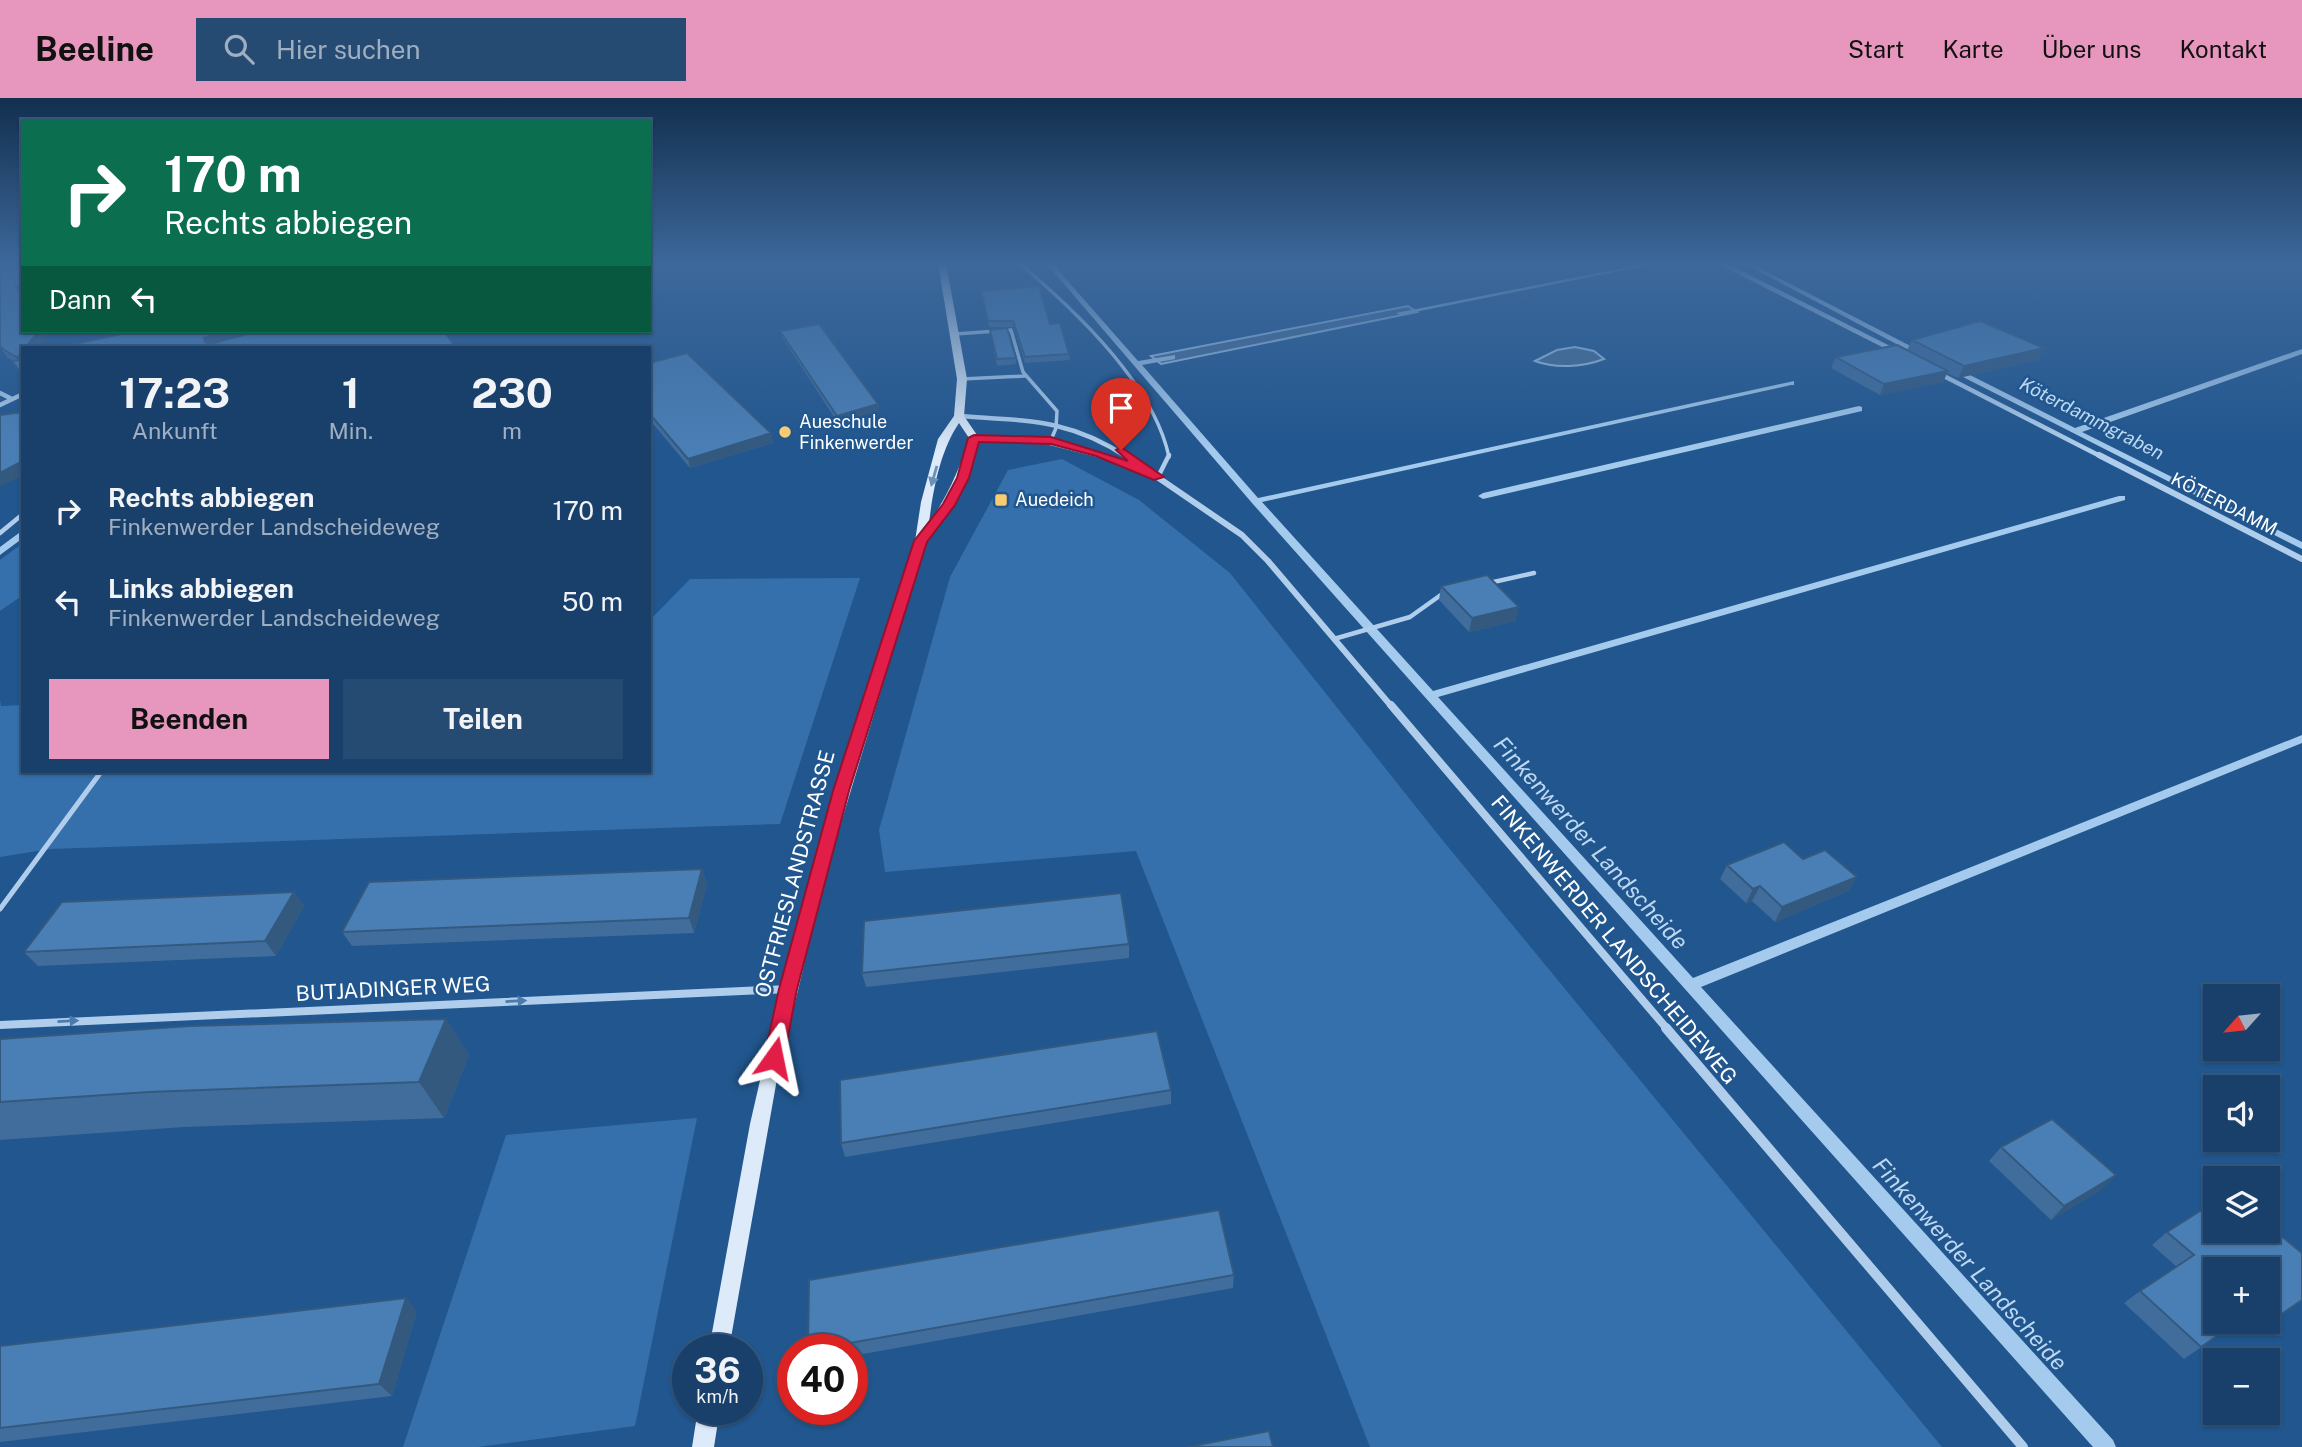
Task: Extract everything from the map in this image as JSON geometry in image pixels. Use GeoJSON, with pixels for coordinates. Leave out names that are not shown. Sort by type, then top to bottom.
{"type":"FeatureCollection","features":[{"type":"Feature","properties":{"kind":"street","name":"OSTFRIESLANDSTRASSE"},"geometry":{"type":"LineString","coordinates":[[721,1334],[739,1226],[788,989],[841,791],[921,541],[926,502],[943,439],[959,416],[962,379],[954,326]]}},
{"type":"Feature","properties":{"kind":"street"},"geometry":{"type":"LineString","coordinates":[[1846,326],[1906,357]]}},
{"type":"Feature","properties":{"kind":"street","name":"KÖTERDAMM"},"geometry":{"type":"LineString","coordinates":[[1931,369],[2302,559]]}},
{"type":"Feature","properties":{"kind":"street"},"geometry":{"type":"LineString","coordinates":[[0,393],[10,398]]}},
{"type":"Feature","properties":{"kind":"street"},"geometry":{"type":"LineString","coordinates":[[0,405],[21,395]]}},
{"type":"Feature","properties":{"kind":"street","name":"FINKENWERDER LANDSCHEIDEWEG"},"geometry":{"type":"LineString","coordinates":[[959,416],[1017,418],[1059,425],[1097,437],[1242,535],[1334,639],[2023,1447]]}},
{"type":"Feature","properties":{"kind":"street"},"geometry":{"type":"LineString","coordinates":[[959,416],[974,438]]}},
{"type":"Feature","properties":{"kind":"street","name":"OSTFRIESLANDSTRASSE"},"geometry":{"type":"LineString","coordinates":[[921,541],[949,505],[963,478],[974,438]]}},
{"type":"Feature","properties":{"kind":"street","name":"FINKENWERDER LANDSCHEIDEWEG"},"geometry":{"type":"LineString","coordinates":[[974,438],[1051,440],[1100,453],[1158,477]]}},
{"type":"Feature","properties":{"kind":"street","name":"BUTJADINGER WEG"},"geometry":{"type":"LineString","coordinates":[[0,1025],[788,989]]}},
{"type":"Feature","properties":{"kind":"street"},"geometry":{"type":"LineString","coordinates":[[701,1447],[706,1425]]}},
{"type":"Feature","properties":{"kind":"lane"},"geometry":{"type":"LineString","coordinates":[[1083,326],[1127,376],[1163,432],[1169,456],[1158,477]]}},
{"type":"Feature","properties":{"kind":"lane"},"geometry":{"type":"LineString","coordinates":[[955,334],[1011,330],[1025,376],[1054,405],[1059,425],[1051,440]]}},
{"type":"Feature","properties":{"kind":"lane"},"geometry":{"type":"LineString","coordinates":[[962,379],[1025,376]]}},
{"type":"Feature","properties":{"kind":"lane"},"geometry":{"type":"LineString","coordinates":[[0,533],[21,516]]}},
{"type":"Feature","properties":{"kind":"lane"},"geometry":{"type":"LineString","coordinates":[[1479,585],[1534,573]]}},
{"type":"Feature","properties":{"kind":"lane"},"geometry":{"type":"LineString","coordinates":[[1334,639],[1410,617],[1438,594],[1452,591]]}},
{"type":"Feature","properties":{"kind":"lane"},"geometry":{"type":"LineString","coordinates":[[0,909],[100,773]]}},
{"type":"Feature","properties":{"kind":"shaded area"},"geometry":{"type":"Polygon","coordinates":[[[1305,326],[1348,326],[1161,364],[1151,356],[1305,326]]]}},
{"type":"Feature","properties":{"kind":"shaded area"},"geometry":{"type":"Polygon","coordinates":[[[1575,347],[1594,351],[1604,359],[1570,366],[1535,361],[1557,350],[1575,347]]]}},
{"type":"Feature","properties":{"kind":"shaded area"},"geometry":{"type":"Polygon","coordinates":[[[1062,459],[1139,500],[1230,573],[1440,837],[1942,1447],[1370,1447],[1136,851],[885,872],[879,830],[950,577],[1008,470],[1062,459]]]}},
{"type":"Feature","properties":{"kind":"shaded area"},"geometry":{"type":"Polygon","coordinates":[[[21,544],[21,596],[0,611],[0,560],[21,544]]]}},
{"type":"Feature","properties":{"kind":"shaded area"},"geometry":{"type":"Polygon","coordinates":[[[860,578],[780,824],[50,849],[0,857],[0,700],[1,706],[21,705],[21,773],[651,773],[651,619],[690,579],[860,578]]]}},
{"type":"Feature","properties":{"kind":"shaded area"},"geometry":{"type":"Polygon","coordinates":[[[697,1118],[635,1426],[478,1447],[403,1447],[506,1135],[697,1118]]]}},
{"type":"Feature","properties":{"kind":"building"},"geometry":{"type":"Polygon","coordinates":[[[0,326],[21,326],[21,333],[37,333],[27,346],[21,346],[18,357],[21,356],[21,360],[0,346],[0,326]]]}},
{"type":"Feature","properties":{"kind":"building"},"geometry":{"type":"Polygon","coordinates":[[[820,326],[878,404],[837,416],[780,331],[820,326]]]}},
{"type":"Feature","properties":{"kind":"building"},"geometry":{"type":"Polygon","coordinates":[[[1015,326],[1061,326],[1069,354],[1025,357],[1015,326]]]}},
{"type":"Feature","properties":{"kind":"building"},"geometry":{"type":"Polygon","coordinates":[[[1962,326],[1992,326],[2044,348],[1964,366],[1912,340],[1962,326]]]}},
{"type":"Feature","properties":{"kind":"building"},"geometry":{"type":"Polygon","coordinates":[[[1007,328],[1016,358],[997,359],[990,330],[1007,328]]]}},
{"type":"Feature","properties":{"kind":"building"},"geometry":{"type":"Polygon","coordinates":[[[126,333],[220,333],[204,338],[205,342],[210,344],[251,333],[445,333],[455,346],[65,346],[126,333]]]}},
{"type":"Feature","properties":{"kind":"building"},"geometry":{"type":"Polygon","coordinates":[[[1897,345],[1948,371],[1884,384],[1836,357],[1897,345]]]}},
{"type":"Feature","properties":{"kind":"building"},"geometry":{"type":"Polygon","coordinates":[[[687,353],[771,433],[688,459],[651,415],[651,362],[687,353]]]}},
{"type":"Feature","properties":{"kind":"building"},"geometry":{"type":"Polygon","coordinates":[[[21,360],[21,373],[12,361],[21,360]]]}},
{"type":"Feature","properties":{"kind":"building"},"geometry":{"type":"Polygon","coordinates":[[[21,412],[21,460],[0,473],[0,415],[21,412]]]}},
{"type":"Feature","properties":{"kind":"building"},"geometry":{"type":"Polygon","coordinates":[[[1487,575],[1519,607],[1472,618],[1441,586],[1487,575]]]}},
{"type":"Feature","properties":{"kind":"building"},"geometry":{"type":"Polygon","coordinates":[[[1784,842],[1803,859],[1825,850],[1857,877],[1782,907],[1760,886],[1753,889],[1727,865],[1784,842]]]}},
{"type":"Feature","properties":{"kind":"building"},"geometry":{"type":"Polygon","coordinates":[[[702,869],[689,918],[342,932],[369,882],[702,869]]]}},
{"type":"Feature","properties":{"kind":"building"},"geometry":{"type":"Polygon","coordinates":[[[294,892],[265,941],[24,952],[62,902],[294,892]]]}},
{"type":"Feature","properties":{"kind":"building"},"geometry":{"type":"Polygon","coordinates":[[[1121,893],[1129,944],[862,973],[864,921],[1121,893]]]}},
{"type":"Feature","properties":{"kind":"building"},"geometry":{"type":"Polygon","coordinates":[[[446,1019],[419,1082],[149,1092],[0,1102],[0,1039],[190,1026],[446,1019]]]}},
{"type":"Feature","properties":{"kind":"building"},"geometry":{"type":"Polygon","coordinates":[[[1157,1031],[1171,1090],[841,1143],[840,1080],[1157,1031]]]}},
{"type":"Feature","properties":{"kind":"building"},"geometry":{"type":"Polygon","coordinates":[[[2052,1119],[2116,1175],[2064,1206],[2001,1147],[2052,1119]]]}},
{"type":"Feature","properties":{"kind":"building"},"geometry":{"type":"Polygon","coordinates":[[[2203,1209],[2203,1243],[2280,1243],[2280,1235],[2302,1253],[2302,1300],[2280,1315],[2280,1257],[2203,1257],[2203,1334],[2220,1334],[2201,1347],[2140,1291],[2194,1255],[2167,1232],[2203,1209]]]}},
{"type":"Feature","properties":{"kind":"building"},"geometry":{"type":"Polygon","coordinates":[[[1219,1210],[1234,1275],[868,1340],[868,1334],[808,1334],[809,1280],[1219,1210]]]}},
{"type":"Feature","properties":{"kind":"building"},"geometry":{"type":"Polygon","coordinates":[[[406,1298],[379,1384],[0,1428],[0,1346],[406,1298]]]}},
{"type":"Feature","properties":{"kind":"building"},"geometry":{"type":"Polygon","coordinates":[[[1269,1431],[1273,1447],[1188,1447],[1269,1431]]]}},
{"type":"Feature","properties":{"kind":"waterway","name":"Finkenwerder Landscheide"},"geometry":{"type":"LineString","coordinates":[[1104,326],[1256,501]]}},
{"type":"Feature","properties":{"kind":"waterway","name":"Köterdammgraben"},"geometry":{"type":"LineString","coordinates":[[1868,326],[1922,354]]}},
{"type":"Feature","properties":{"kind":"waterway"},"geometry":{"type":"LineString","coordinates":[[2075,431],[2302,351]]}},
{"type":"Feature","properties":{"kind":"waterway"},"geometry":{"type":"LineString","coordinates":[[1138,363],[1172,357]]}},
{"type":"Feature","properties":{"kind":"waterway","name":"Köterdammgraben"},"geometry":{"type":"LineString","coordinates":[[1965,376],[2201,495]]}},
{"type":"Feature","properties":{"kind":"waterway"},"geometry":{"type":"LineString","coordinates":[[1256,501],[1791,383]]}},
{"type":"Feature","properties":{"kind":"waterway"},"geometry":{"type":"LineString","coordinates":[[1483,496],[1859,409]]}},
{"type":"Feature","properties":{"kind":"waterway"},"geometry":{"type":"LineString","coordinates":[[1430,696],[2122,498]]}},
{"type":"Feature","properties":{"kind":"waterway","name":"Finkenwerder Landscheide"},"geometry":{"type":"LineString","coordinates":[[1256,501],[1430,696]]}},
{"type":"Feature","properties":{"kind":"waterway","name":"Köterdammgraben"},"geometry":{"type":"LineString","coordinates":[[2232,510],[2302,546]]}},
{"type":"Feature","properties":{"kind":"waterway"},"geometry":{"type":"LineString","coordinates":[[0,552],[21,535]]}},
{"type":"Feature","properties":{"kind":"waterway","name":"Finkenwerder Landscheide"},"geometry":{"type":"LineString","coordinates":[[1430,696],[1690,985]]}},
{"type":"Feature","properties":{"kind":"waterway"},"geometry":{"type":"LineString","coordinates":[[1690,985],[2302,739]]}},
{"type":"Feature","properties":{"kind":"waterway","name":"Finkenwerder Landscheide"},"geometry":{"type":"LineString","coordinates":[[1690,985],[2106,1447]]}},
{"type":"Feature","properties":{"kind":"place","name":"Aueschule Finkenwerder"},"geometry":{"type":"Point","coordinates":[785,432]}},
{"type":"Feature","properties":{"kind":"place","name":"Auedeich"},"geometry":{"type":"Point","coordinates":[1001,500]}},
{"type":"Feature","properties":{"kind":"route"},"geometry":{"type":"LineString","coordinates":[[774,1058],[788,989],[841,791],[921,541],[949,505],[963,478],[974,438],[1051,440],[1100,453],[1158,477],[1121,450]]}}]}
